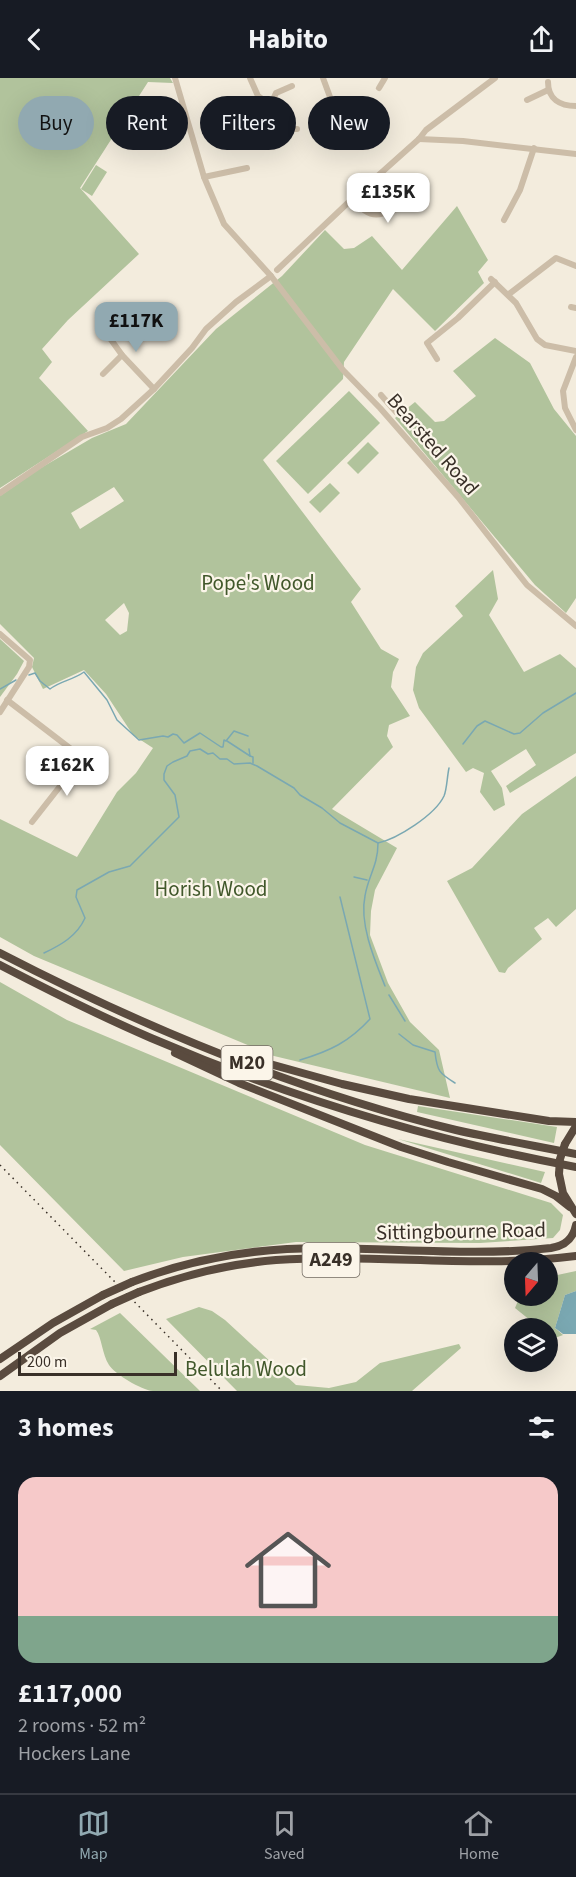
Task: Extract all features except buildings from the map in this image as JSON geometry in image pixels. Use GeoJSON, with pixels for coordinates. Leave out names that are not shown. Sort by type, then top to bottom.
{"type":"FeatureCollection","features":[{"type":"Feature","properties":{"kind":"highway","name":"M20"},"geometry":{"type":"LineString","coordinates":[[0,953],[93,1000],[206,1048],[298,1082],[398,1114],[479,1135],[576,1154]]}},
{"type":"Feature","properties":{"kind":"highway","name":"M20"},"geometry":{"type":"LineString","coordinates":[[0,965],[81,1007],[152,1039],[270,1085],[385,1122],[490,1150],[576,1167]]}},
{"type":"Feature","properties":{"kind":"highway","name":"M20"},"geometry":{"type":"LineString","coordinates":[[152,1039],[180,1056],[238,1083],[425,1155],[542,1189],[556,1196],[574,1213]]}},
{"type":"Feature","properties":{"kind":"highway","name":"M20"},"geometry":{"type":"LineString","coordinates":[[206,1048],[409,1099],[576,1124]]}},
{"type":"Feature","properties":{"kind":"highway"},"geometry":{"type":"LineString","coordinates":[[574,1213],[563,1194],[559,1174],[560,1159],[565,1144],[576,1124]]}},
{"type":"Feature","properties":{"kind":"highway","name":"Sittingbourne Road"},"geometry":{"type":"LineString","coordinates":[[0,1358],[52,1323],[103,1295],[132,1282],[188,1264],[226,1256],[270,1251],[333,1249],[470,1252],[550,1248],[560,1246],[568,1240],[576,1224]]}},
{"type":"Feature","properties":{"kind":"highway","name":"Sittingbourne Road"},"geometry":{"type":"LineString","coordinates":[[0,1376],[60,1333],[112,1304],[139,1292],[208,1271],[274,1260],[489,1262],[576,1256]]}},
{"type":"Feature","properties":{"kind":"street","name":"Bearsted Road"},"geometry":{"type":"LineString","coordinates":[[175,78],[204,177],[224,224],[271,276],[343,369],[458,497],[527,585],[576,626]]}},
{"type":"Feature","properties":{"kind":"street"},"geometry":{"type":"LineString","coordinates":[[250,78],[258,96]]}},
{"type":"Feature","properties":{"kind":"street"},"geometry":{"type":"LineString","coordinates":[[323,78],[331,96]]}},
{"type":"Feature","properties":{"kind":"street"},"geometry":{"type":"LineString","coordinates":[[379,88],[385,78]]}},
{"type":"Feature","properties":{"kind":"street"},"geometry":{"type":"LineString","coordinates":[[281,268],[352,198],[419,139],[426,129],[495,78]]}},
{"type":"Feature","properties":{"kind":"street"},"geometry":{"type":"LineString","coordinates":[[548,82],[548,90],[553,98],[560,104],[576,106]]}},
{"type":"Feature","properties":{"kind":"street"},"geometry":{"type":"LineString","coordinates":[[275,96],[276,93],[292,86]]}},
{"type":"Feature","properties":{"kind":"street"},"geometry":{"type":"LineString","coordinates":[[530,96],[548,90]]}},
{"type":"Feature","properties":{"kind":"street"},"geometry":{"type":"LineString","coordinates":[[419,139],[463,141],[576,153]]}},
{"type":"Feature","properties":{"kind":"street"},"geometry":{"type":"LineString","coordinates":[[504,220],[520,189],[534,148]]}},
{"type":"Feature","properties":{"kind":"street"},"geometry":{"type":"LineString","coordinates":[[204,177],[247,168]]}},
{"type":"Feature","properties":{"kind":"street"},"geometry":{"type":"LineString","coordinates":[[352,198],[366,213],[381,214],[404,200],[422,181]]}},
{"type":"Feature","properties":{"kind":"street"},"geometry":{"type":"LineString","coordinates":[[509,294],[556,258],[576,266]]}},
{"type":"Feature","properties":{"kind":"street"},"geometry":{"type":"LineString","coordinates":[[0,493],[82,437],[107,428],[121,419],[154,389],[192,348],[206,329],[236,302],[271,276]]}},
{"type":"Feature","properties":{"kind":"street"},"geometry":{"type":"LineString","coordinates":[[437,359],[424,342],[458,318],[493,280],[509,294],[537,339],[545,345],[576,351]]}},
{"type":"Feature","properties":{"kind":"street"},"geometry":{"type":"LineString","coordinates":[[104,330],[122,355],[154,389]]}},
{"type":"Feature","properties":{"kind":"street"},"geometry":{"type":"LineString","coordinates":[[103,374],[122,355]]}},
{"type":"Feature","properties":{"kind":"street"},"geometry":{"type":"LineString","coordinates":[[576,357],[563,391],[565,408],[576,430]]}},
{"type":"Feature","properties":{"kind":"street"},"geometry":{"type":"LineString","coordinates":[[110,367],[116,374]]}},
{"type":"Feature","properties":{"kind":"street"},"geometry":{"type":"LineString","coordinates":[[381,395],[396,412]]}},
{"type":"Feature","properties":{"kind":"street"},"geometry":{"type":"LineString","coordinates":[[380,408],[386,401]]}},
{"type":"Feature","properties":{"kind":"street"},"geometry":{"type":"LineString","coordinates":[[0,634],[30,660],[29,667],[0,711]]}},
{"type":"Feature","properties":{"kind":"street"},"geometry":{"type":"LineString","coordinates":[[7,700],[105,775]]}},
{"type":"Feature","properties":{"kind":"street"},"geometry":{"type":"LineString","coordinates":[[32,822],[83,757]]}},
{"type":"Feature","properties":{"kind":"green space"},"geometry":{"type":"Polygon","coordinates":[[[0,78],[170,78],[173,83],[148,82],[139,96],[106,96],[106,147],[80,188],[139,254],[68,320],[42,349],[52,362],[39,378],[88,431],[0,488],[0,78]]]}},
{"type":"Feature","properties":{"kind":"green space"},"geometry":{"type":"Polygon","coordinates":[[[96,165],[107,172],[92,196],[81,189],[96,165]]]}},
{"type":"Feature","properties":{"kind":"green space"},"geometry":{"type":"Polygon","coordinates":[[[457,206],[488,260],[478,272],[484,283],[435,331],[393,289],[344,362],[343,379],[263,460],[361,589],[351,602],[381,649],[399,659],[393,672],[391,687],[410,716],[389,725],[387,736],[393,747],[332,809],[397,848],[375,890],[370,935],[388,983],[410,1022],[439,1050],[450,1098],[274,1056],[34,956],[0,937],[0,819],[77,857],[117,792],[136,773],[153,748],[133,735],[106,694],[84,670],[43,689],[32,667],[34,658],[0,624],[0,496],[39,469],[92,438],[126,424],[216,329],[282,276],[325,230],[344,249],[354,248],[372,236],[402,270],[457,206]],[[114,487],[71,513],[80,529],[124,501],[114,487]],[[124,603],[105,620],[120,635],[127,631],[129,613],[124,603]]]}},
{"type":"Feature","properties":{"kind":"green space"},"geometry":{"type":"Polygon","coordinates":[[[495,338],[530,363],[554,409],[576,436],[576,598],[566,613],[535,585],[395,418],[415,402],[435,422],[444,421],[476,396],[453,371],[495,338]]]}},
{"type":"Feature","properties":{"kind":"green space"},"geometry":{"type":"Polygon","coordinates":[[[349,391],[380,423],[308,494],[276,461],[349,391]]]}},
{"type":"Feature","properties":{"kind":"green space"},"geometry":{"type":"Polygon","coordinates":[[[368,442],[379,453],[358,474],[347,463],[368,442]]]}},
{"type":"Feature","properties":{"kind":"green space"},"geometry":{"type":"Polygon","coordinates":[[[330,483],[340,493],[320,513],[309,502],[330,483]]]}},
{"type":"Feature","properties":{"kind":"green space"},"geometry":{"type":"Polygon","coordinates":[[[493,570],[498,599],[489,615],[524,672],[560,654],[576,668],[576,753],[510,793],[506,786],[536,765],[526,749],[491,771],[502,788],[505,805],[494,811],[480,792],[484,773],[473,768],[466,772],[419,708],[413,690],[416,667],[423,653],[463,616],[455,606],[493,570]]]}},
{"type":"Feature","properties":{"kind":"green space"},"geometry":{"type":"Polygon","coordinates":[[[0,639],[24,661],[0,697],[0,639]]]}},
{"type":"Feature","properties":{"kind":"green space"},"geometry":{"type":"Polygon","coordinates":[[[576,776],[576,909],[556,927],[548,918],[534,928],[542,939],[505,973],[499,972],[447,881],[472,868],[522,814],[576,776]]]}},
{"type":"Feature","properties":{"kind":"green space"},"geometry":{"type":"Polygon","coordinates":[[[0,982],[67,1020],[365,1145],[551,1203],[563,1215],[560,1230],[553,1238],[480,1243],[296,1242],[183,1257],[124,1271],[0,1145],[0,982]]]}},
{"type":"Feature","properties":{"kind":"green space"},"geometry":{"type":"Polygon","coordinates":[[[418,1106],[557,1127],[554,1143],[417,1112],[418,1106]]]}},
{"type":"Feature","properties":{"kind":"green space"},"geometry":{"type":"Polygon","coordinates":[[[398,1139],[545,1172],[541,1183],[398,1139]]]}},
{"type":"Feature","properties":{"kind":"green space"},"geometry":{"type":"Polygon","coordinates":[[[576,1271],[576,1291],[565,1295],[558,1318],[527,1318],[515,1308],[516,1306],[558,1306],[558,1275],[576,1271]]]}},
{"type":"Feature","properties":{"kind":"green space","name":"Belulah Wood"},"geometry":{"type":"Polygon","coordinates":[[[199,1307],[212,1311],[225,1320],[296,1385],[329,1388],[356,1382],[380,1363],[459,1344],[461,1348],[412,1391],[237,1391],[166,1319],[199,1307]]]}},
{"type":"Feature","properties":{"kind":"green space"},"geometry":{"type":"Polygon","coordinates":[[[120,1313],[200,1391],[148,1390],[112,1369],[98,1333],[90,1329],[120,1313]]]}},
{"type":"Feature","properties":{"kind":"water"},"geometry":{"type":"Polygon","coordinates":[[[576,1291],[576,1334],[563,1334],[558,1330],[558,1318],[565,1295],[576,1291]]]}},
{"type":"Feature","properties":{"kind":"waterway"},"geometry":{"type":"LineString","coordinates":[[29,675],[35,673],[40,681],[50,689],[84,672],[107,700],[117,720],[139,740],[168,737],[173,734],[184,743],[200,733],[223,747],[224,740],[226,741],[234,731],[248,736]]}},
{"type":"Feature","properties":{"kind":"waterway"},"geometry":{"type":"LineString","coordinates":[[0,689],[16,680]]}},
{"type":"Feature","properties":{"kind":"waterway"},"geometry":{"type":"LineString","coordinates":[[463,744],[477,726],[485,721],[514,734],[520,733],[543,713],[576,693]]}},
{"type":"Feature","properties":{"kind":"waterway"},"geometry":{"type":"LineString","coordinates":[[227,741],[250,756]]}},
{"type":"Feature","properties":{"kind":"waterway"},"geometry":{"type":"LineString","coordinates":[[44,953],[68,939],[82,924],[85,918],[76,897],[77,890],[109,872],[130,866],[179,817],[175,795],[164,780],[164,774],[167,766],[187,756],[190,751],[200,749],[234,764],[250,763],[257,766],[294,788],[300,795],[322,808],[340,823],[378,843],[405,831],[433,811],[444,796],[449,768]]}},
{"type":"Feature","properties":{"kind":"waterway"},"geometry":{"type":"LineString","coordinates":[[249,749],[253,763]]}},
{"type":"Feature","properties":{"kind":"waterway"},"geometry":{"type":"LineString","coordinates":[[378,843],[365,896],[364,918],[369,942],[385,986]]}},
{"type":"Feature","properties":{"kind":"waterway"},"geometry":{"type":"LineString","coordinates":[[354,877],[367,880]]}},
{"type":"Feature","properties":{"kind":"waterway"},"geometry":{"type":"LineString","coordinates":[[300,1060],[338,1045],[370,1019],[340,897]]}},
{"type":"Feature","properties":{"kind":"waterway"},"geometry":{"type":"LineString","coordinates":[[389,995],[405,1021]]}},
{"type":"Feature","properties":{"kind":"waterway"},"geometry":{"type":"LineString","coordinates":[[399,1034],[413,1045],[435,1052],[440,1071],[455,1083]]}},
{"type":"Feature","properties":{"kind":"railway"},"geometry":{"type":"LineString","coordinates":[[0,1165],[222,1391]]}},
{"type":"Feature","properties":{"kind":"park label","name":"Pope's Wood"},"geometry":{"type":"Point","coordinates":[258,583]}},
{"type":"Feature","properties":{"kind":"park label","name":"Horish Wood"},"geometry":{"type":"Point","coordinates":[211,889]}}]}
